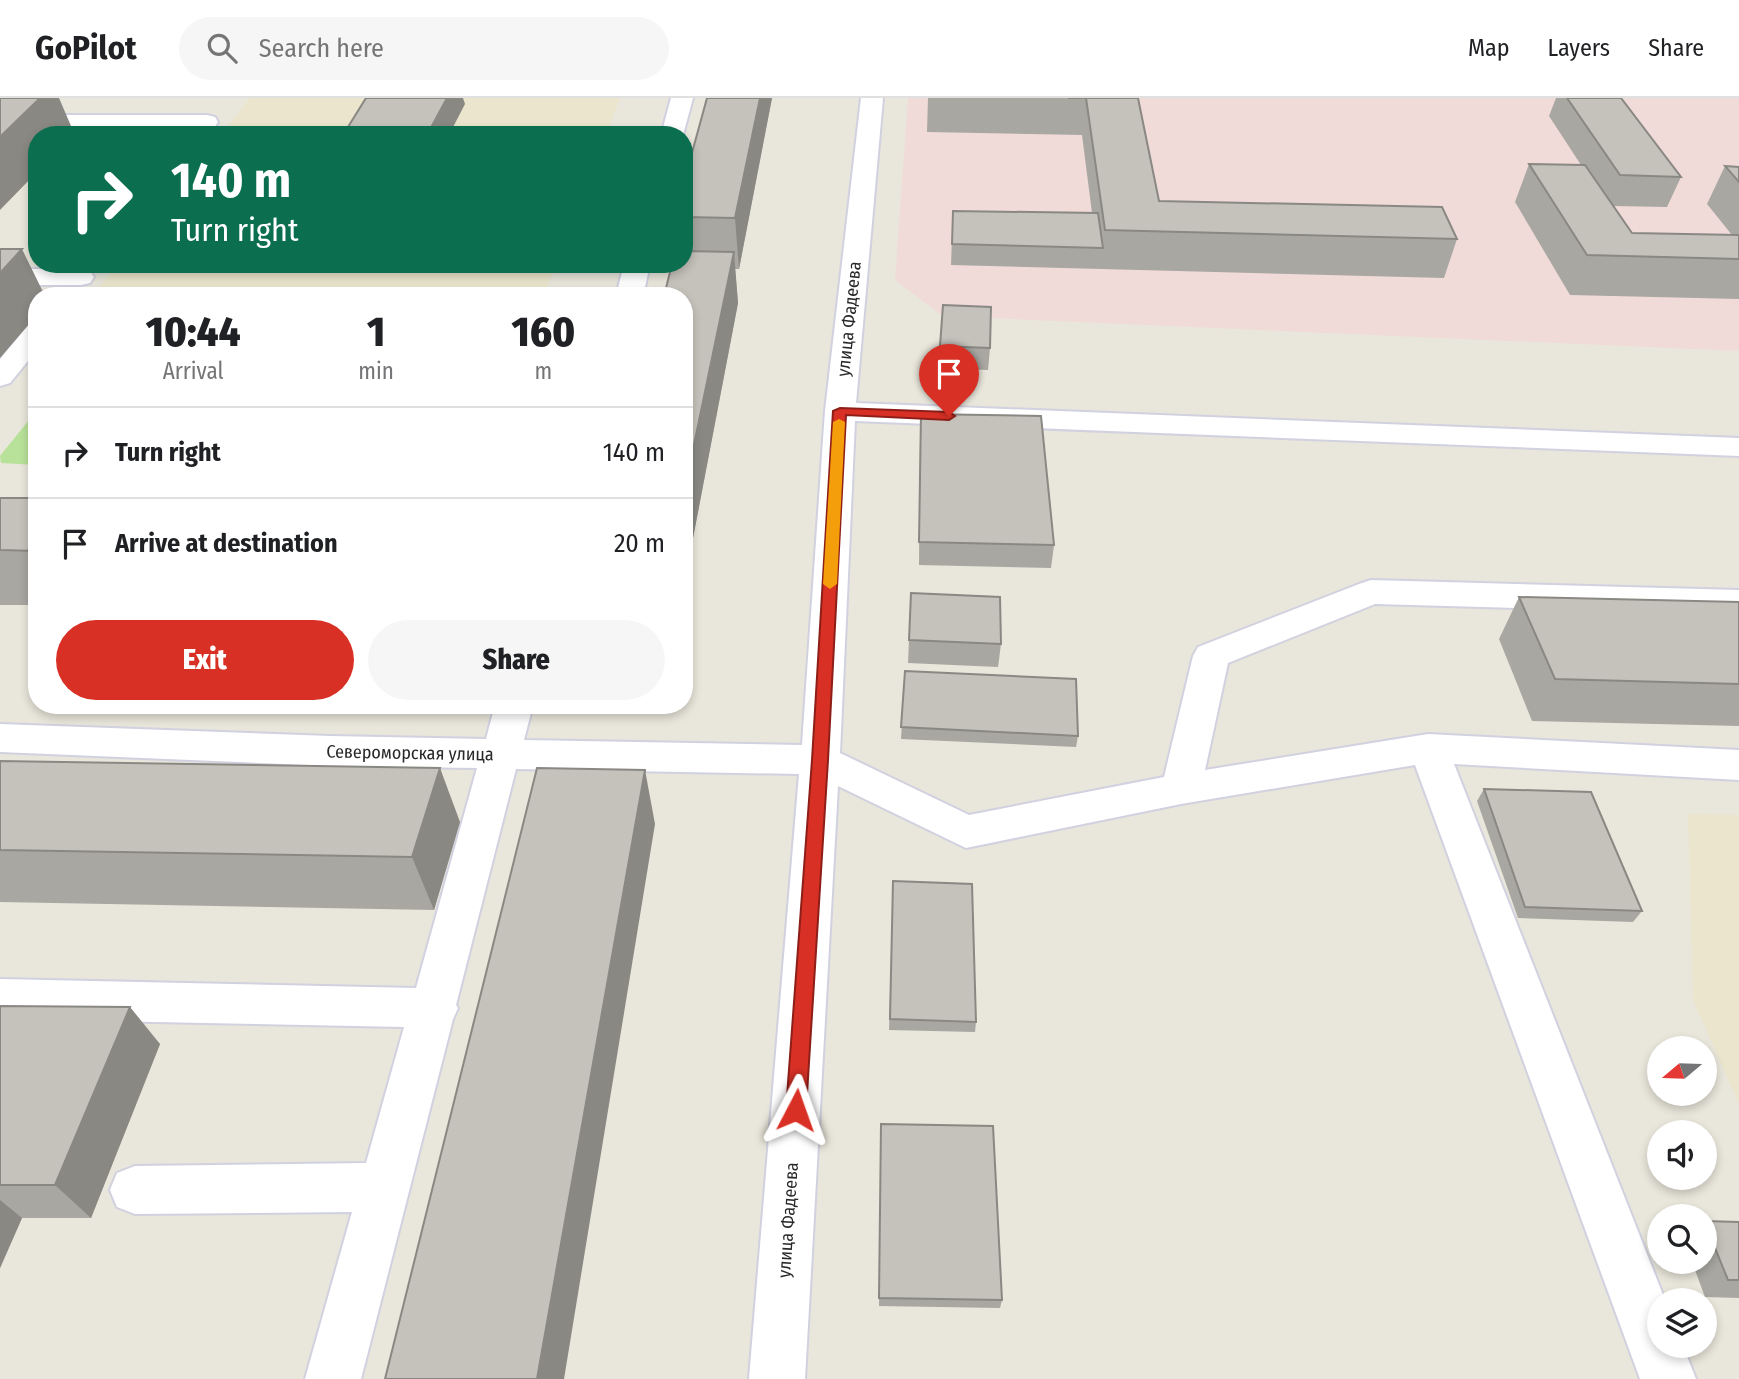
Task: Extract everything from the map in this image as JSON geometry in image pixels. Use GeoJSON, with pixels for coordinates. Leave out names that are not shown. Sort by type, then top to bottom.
{"type":"FeatureCollection","features":[{"type":"Feature","properties":{"kind":"street"},"geometry":{"type":"LineString","coordinates":[[675,126],[682,98]]}},
{"type":"Feature","properties":{"kind":"street","name":"улица Фадеева"},"geometry":{"type":"LineString","coordinates":[[777,1379],[820,760],[840,411],[872,98]]}},
{"type":"Feature","properties":{"kind":"street"},"geometry":{"type":"LineString","coordinates":[[1,123],[208,121]]}},
{"type":"Feature","properties":{"kind":"street"},"geometry":{"type":"LineString","coordinates":[[0,277],[79,279]]}},
{"type":"Feature","properties":{"kind":"street"},"geometry":{"type":"LineString","coordinates":[[0,377],[28,343]]}},
{"type":"Feature","properties":{"kind":"street"},"geometry":{"type":"LineString","coordinates":[[840,411],[1739,447]]}},
{"type":"Feature","properties":{"kind":"street"},"geometry":{"type":"LineString","coordinates":[[1181,789],[1211,656],[1371,592],[1739,602]]}},
{"type":"Feature","properties":{"kind":"street"},"geometry":{"type":"LineString","coordinates":[[333,1379],[435,1008],[512,714]]}},
{"type":"Feature","properties":{"kind":"street","name":"Североморская улица"},"geometry":{"type":"LineString","coordinates":[[0,738],[501,755],[820,760]]}},
{"type":"Feature","properties":{"kind":"street"},"geometry":{"type":"LineString","coordinates":[[820,760],[966,832],[1181,789],[1428,748],[1739,765]]}},
{"type":"Feature","properties":{"kind":"street"},"geometry":{"type":"LineString","coordinates":[[1428,748],[1668,1379]]}},
{"type":"Feature","properties":{"kind":"street"},"geometry":{"type":"LineString","coordinates":[[0,999],[435,1008]]}},
{"type":"Feature","properties":{"kind":"street"},"geometry":{"type":"LineString","coordinates":[[135,1191],[386,1187]]}},
{"type":"Feature","properties":{"kind":"shaded area"},"geometry":{"type":"Polygon","coordinates":[[[250,98],[620,98],[609,126],[228,126],[250,98]]]}},
{"type":"Feature","properties":{"kind":"shaded area"},"geometry":{"type":"Polygon","coordinates":[[[908,98],[1739,98],[1739,351],[943,316],[895,280],[908,98]]]}},
{"type":"Feature","properties":{"kind":"shaded area"},"geometry":{"type":"Polygon","coordinates":[[[111,273],[553,273],[547,287],[100,287],[111,273]]]}},
{"type":"Feature","properties":{"kind":"shaded area"},"geometry":{"type":"Polygon","coordinates":[[[1688,814],[1739,815],[1739,1104],[1717,1054],[1717,1036],[1709,1036],[1693,1000],[1688,814]]]}},
{"type":"Feature","properties":{"kind":"green space"},"geometry":{"type":"Polygon","coordinates":[[[28,421],[28,464],[1,463],[0,456],[28,421]]]}},
{"type":"Feature","properties":{"kind":"building"},"geometry":{"type":"Polygon","coordinates":[[[0,98],[40,98],[0,137],[0,98]]]}},
{"type":"Feature","properties":{"kind":"building"},"geometry":{"type":"Polygon","coordinates":[[[366,98],[447,98],[432,126],[349,126],[366,98]]]}},
{"type":"Feature","properties":{"kind":"building"},"geometry":{"type":"Polygon","coordinates":[[[707,98],[760,98],[735,218],[693,217],[693,149],[707,98]]]}},
{"type":"Feature","properties":{"kind":"building"},"geometry":{"type":"Polygon","coordinates":[[[1086,98],[1138,98],[1159,201],[1442,207],[1457,239],[1105,230],[1086,98]]]}},
{"type":"Feature","properties":{"kind":"building"},"geometry":{"type":"Polygon","coordinates":[[[1567,98],[1621,98],[1681,177],[1620,175],[1567,98]]]}},
{"type":"Feature","properties":{"kind":"building"},"geometry":{"type":"Polygon","coordinates":[[[1529,164],[1585,165],[1632,233],[1739,235],[1739,259],[1587,255],[1529,164]]]}},
{"type":"Feature","properties":{"kind":"building"},"geometry":{"type":"Polygon","coordinates":[[[1725,166],[1739,167],[1739,182],[1725,166]]]}},
{"type":"Feature","properties":{"kind":"building"},"geometry":{"type":"Polygon","coordinates":[[[953,211],[1098,213],[1103,248],[952,244],[953,211]]]}},
{"type":"Feature","properties":{"kind":"building"},"geometry":{"type":"Polygon","coordinates":[[[0,249],[22,249],[0,273],[0,249]]]}},
{"type":"Feature","properties":{"kind":"building"},"geometry":{"type":"Polygon","coordinates":[[[693,251],[734,252],[693,450],[693,287],[666,287],[670,273],[693,273],[693,251]]]}},
{"type":"Feature","properties":{"kind":"building"},"geometry":{"type":"Polygon","coordinates":[[[943,305],[991,307],[990,348],[940,346],[943,305]]]}},
{"type":"Feature","properties":{"kind":"building"},"geometry":{"type":"Polygon","coordinates":[[[921,414],[1041,416],[1054,545],[919,542],[921,414]]]}},
{"type":"Feature","properties":{"kind":"building"},"geometry":{"type":"Polygon","coordinates":[[[0,498],[28,498],[28,551],[0,550],[0,498]]]}},
{"type":"Feature","properties":{"kind":"building"},"geometry":{"type":"Polygon","coordinates":[[[911,593],[1000,597],[1001,644],[909,640],[911,593]]]}},
{"type":"Feature","properties":{"kind":"building"},"geometry":{"type":"Polygon","coordinates":[[[1519,597],[1739,602],[1739,684],[1555,679],[1519,597]]]}},
{"type":"Feature","properties":{"kind":"building"},"geometry":{"type":"Polygon","coordinates":[[[905,671],[1076,679],[1078,736],[901,727],[905,671]]]}},
{"type":"Feature","properties":{"kind":"building"},"geometry":{"type":"Polygon","coordinates":[[[0,761],[440,768],[412,857],[0,850],[0,761]]]}},
{"type":"Feature","properties":{"kind":"building"},"geometry":{"type":"Polygon","coordinates":[[[537,768],[645,770],[537,1379],[385,1379],[537,768]]]}},
{"type":"Feature","properties":{"kind":"building"},"geometry":{"type":"Polygon","coordinates":[[[1484,789],[1591,792],[1642,911],[1525,907],[1484,789]]]}},
{"type":"Feature","properties":{"kind":"building"},"geometry":{"type":"Polygon","coordinates":[[[893,881],[972,884],[976,1022],[890,1019],[893,881]]]}},
{"type":"Feature","properties":{"kind":"building"},"geometry":{"type":"Polygon","coordinates":[[[0,1006],[130,1007],[55,1185],[0,1185],[0,1006]]]}},
{"type":"Feature","properties":{"kind":"building"},"geometry":{"type":"Polygon","coordinates":[[[881,1124],[993,1126],[1002,1300],[879,1298],[881,1124]]]}},
{"type":"Feature","properties":{"kind":"building"},"geometry":{"type":"Polygon","coordinates":[[[1717,1221],[1739,1222],[1739,1280],[1728,1280],[1717,1253],[1717,1221]]]}},
{"type":"Feature","properties":{"kind":"slow traffic"},"geometry":{"type":"LineString","coordinates":[[830,584],[839,422]]}},
{"type":"Feature","properties":{"kind":"route"},"geometry":{"type":"LineString","coordinates":[[796,1110],[840,411],[949,416]]}}]}
